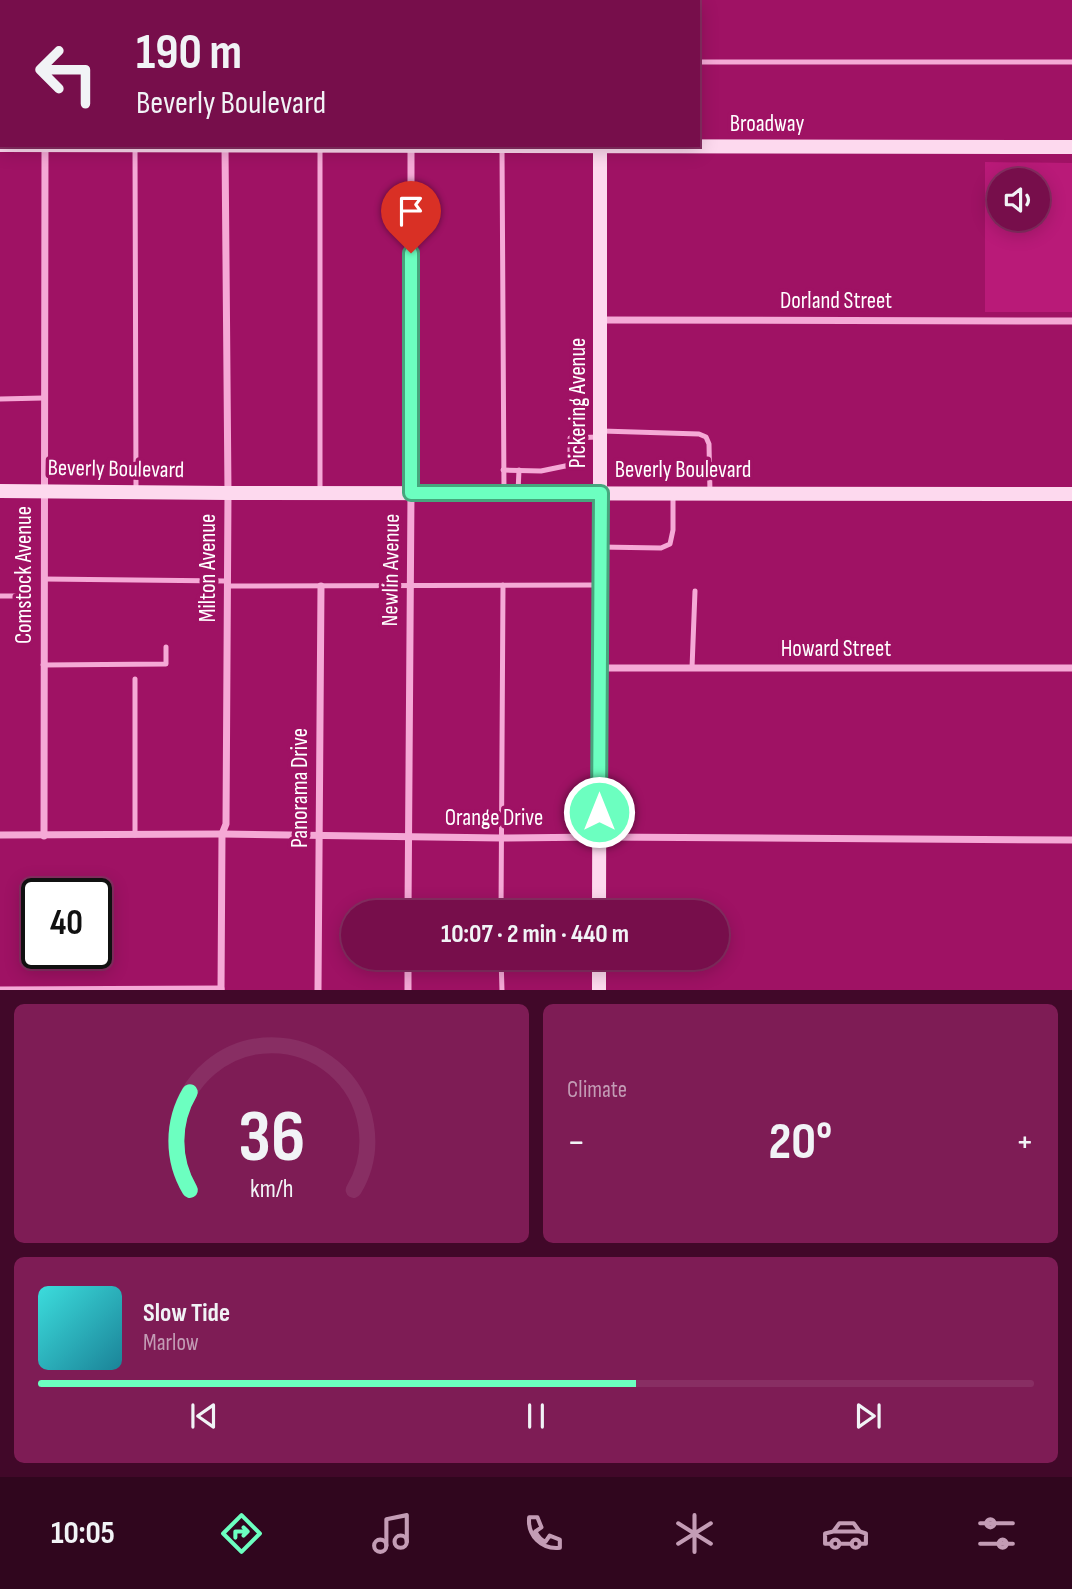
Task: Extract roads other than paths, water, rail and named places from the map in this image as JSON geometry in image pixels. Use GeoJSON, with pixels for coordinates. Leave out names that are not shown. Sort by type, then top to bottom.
{"type":"FeatureCollection","features":[{"type":"Feature","properties":{"kind":"street","name":"Broadway"},"geometry":{"type":"LineString","coordinates":[[700,146],[1072,147]]}},
{"type":"Feature","properties":{"kind":"street","name":"Comstock Avenue"},"geometry":{"type":"LineString","coordinates":[[44,836],[45,147]]}},
{"type":"Feature","properties":{"kind":"street","name":"Milton Avenue"},"geometry":{"type":"LineString","coordinates":[[221,990],[222,834],[226,824],[228,494],[225,147]]}},
{"type":"Feature","properties":{"kind":"street","name":"Newlin Avenue"},"geometry":{"type":"LineString","coordinates":[[408,900],[411,147]]}},
{"type":"Feature","properties":{"kind":"street","name":"Pickering Avenue"},"geometry":{"type":"LineString","coordinates":[[599,900],[600,147]]}},
{"type":"Feature","properties":{"kind":"street","name":"Dorland Street"},"geometry":{"type":"LineString","coordinates":[[600,320],[1072,321]]}},
{"type":"Feature","properties":{"kind":"street","name":"Beverly Boulevard"},"geometry":{"type":"LineString","coordinates":[[0,491],[228,494],[1072,494]]}},
{"type":"Feature","properties":{"kind":"street","name":"Panorama Drive"},"geometry":{"type":"LineString","coordinates":[[318,990],[321,586]]}},
{"type":"Feature","properties":{"kind":"street","name":"Howard Street"},"geometry":{"type":"LineString","coordinates":[[599,668],[1072,668]]}},
{"type":"Feature","properties":{"kind":"street","name":"Orange Drive"},"geometry":{"type":"LineString","coordinates":[[0,835],[1072,840]]}},
{"type":"Feature","properties":{"kind":"street"},"geometry":{"type":"LineString","coordinates":[[408,970],[408,990]]}},
{"type":"Feature","properties":{"kind":"street"},"geometry":{"type":"LineString","coordinates":[[599,970],[599,990]]}},
{"type":"Feature","properties":{"kind":"street"},"geometry":{"type":"LineString","coordinates":[[0,990],[221,990]]}},
{"type":"Feature","properties":{"kind":"lane"},"geometry":{"type":"LineString","coordinates":[[700,62],[1072,62]]}},
{"type":"Feature","properties":{"kind":"lane"},"geometry":{"type":"LineString","coordinates":[[135,147],[136,491]]}},
{"type":"Feature","properties":{"kind":"lane"},"geometry":{"type":"LineString","coordinates":[[320,147],[320,493]]}},
{"type":"Feature","properties":{"kind":"lane"},"geometry":{"type":"LineString","coordinates":[[502,147],[503,471],[511,492]]}},
{"type":"Feature","properties":{"kind":"lane"},"geometry":{"type":"LineString","coordinates":[[0,400],[43,398]]}},
{"type":"Feature","properties":{"kind":"lane"},"geometry":{"type":"LineString","coordinates":[[503,471],[541,471],[569,465],[570,438],[601,434],[699,434],[706,437],[709,444],[710,493]]}},
{"type":"Feature","properties":{"kind":"lane"},"geometry":{"type":"LineString","coordinates":[[511,492],[519,471]]}},
{"type":"Feature","properties":{"kind":"lane"},"geometry":{"type":"LineString","coordinates":[[600,548],[661,548],[670,544],[673,530],[673,493]]}},
{"type":"Feature","properties":{"kind":"lane"},"geometry":{"type":"LineString","coordinates":[[43,579],[321,586],[600,585]]}},
{"type":"Feature","properties":{"kind":"lane"},"geometry":{"type":"LineString","coordinates":[[501,900],[503,585]]}},
{"type":"Feature","properties":{"kind":"lane"},"geometry":{"type":"LineString","coordinates":[[692,668],[695,592]]}},
{"type":"Feature","properties":{"kind":"lane"},"geometry":{"type":"LineString","coordinates":[[0,596],[15,596]]}},
{"type":"Feature","properties":{"kind":"lane"},"geometry":{"type":"LineString","coordinates":[[44,665],[166,664],[166,647]]}},
{"type":"Feature","properties":{"kind":"lane"},"geometry":{"type":"LineString","coordinates":[[135,679],[135,835]]}},
{"type":"Feature","properties":{"kind":"lane"},"geometry":{"type":"LineString","coordinates":[[502,970],[502,990]]}}]}
